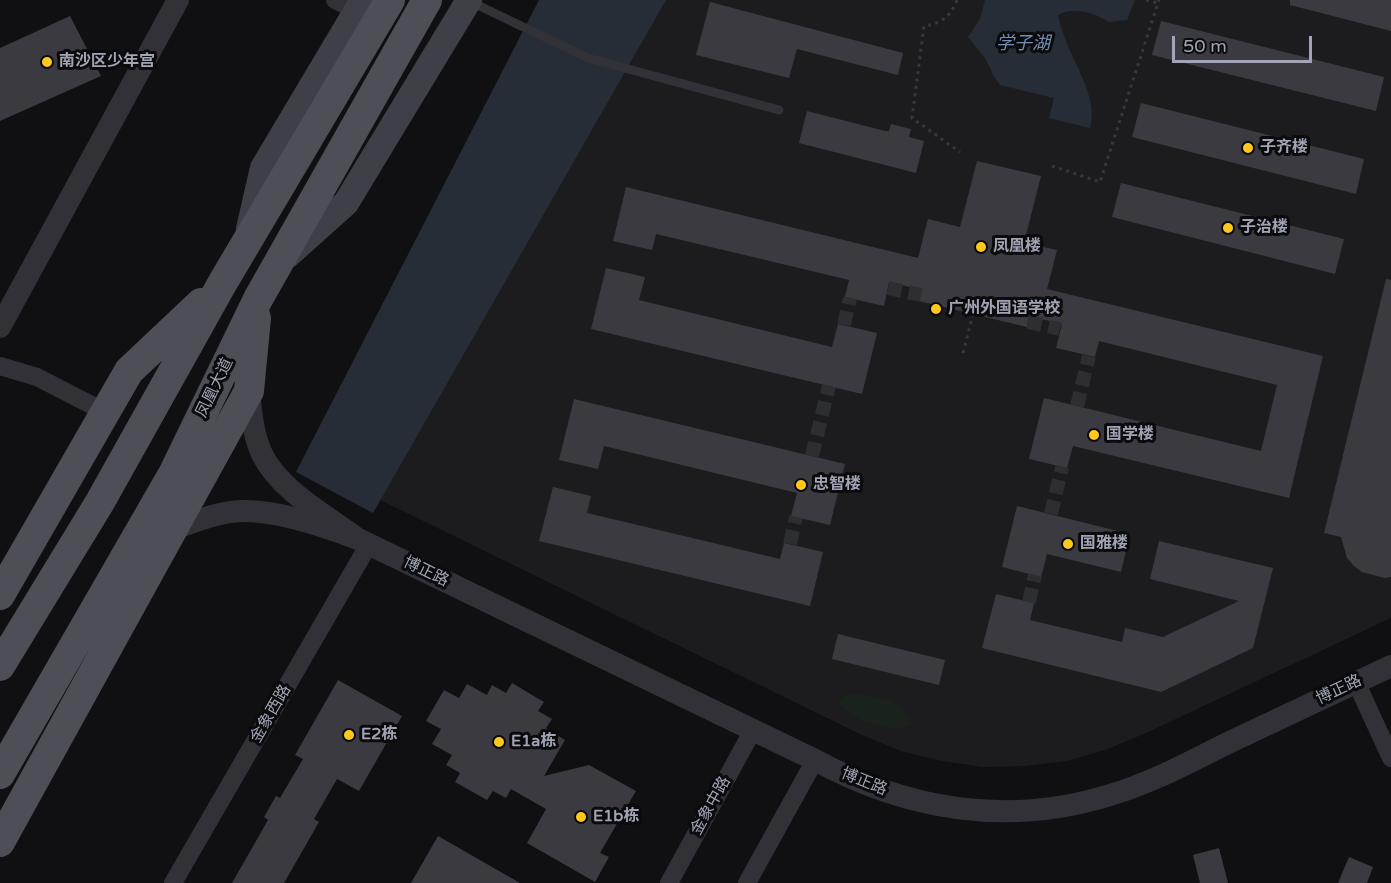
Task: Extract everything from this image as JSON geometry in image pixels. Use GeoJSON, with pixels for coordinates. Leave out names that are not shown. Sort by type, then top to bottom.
{"type":"FeatureCollection","features":[{"type":"Feature","properties":{"kind":"main road"},"geometry":{"type":"LineString","coordinates":[[0,666],[100,502],[223,282],[390,0]]}},
{"type":"Feature","properties":{"kind":"main road","name":"凤凰大道"},"geometry":{"type":"LineString","coordinates":[[0,774],[173,474],[258,298],[427,0]]}},
{"type":"Feature","properties":{"kind":"main road"},"geometry":{"type":"LineString","coordinates":[[278,263],[346,202],[469,1]]}},
{"type":"Feature","properties":{"kind":"main road"},"geometry":{"type":"LineString","coordinates":[[246,243],[264,168],[352,4]]}},
{"type":"Feature","properties":{"kind":"main road"},"geometry":{"type":"LineString","coordinates":[[0,595],[129,371],[223,282]]}},
{"type":"Feature","properties":{"kind":"main road"},"geometry":{"type":"LineString","coordinates":[[0,842],[249,391],[258,298]]}},
{"type":"Feature","properties":{"kind":"street"},"geometry":{"type":"LineString","coordinates":[[0,327],[178,0]]}},
{"type":"Feature","properties":{"kind":"street"},"geometry":{"type":"LineString","coordinates":[[0,366],[37,377],[105,412]]}},
{"type":"Feature","properties":{"kind":"street"},"geometry":{"type":"LineString","coordinates":[[249,391],[253,424],[263,455],[284,485],[364,542]]}},
{"type":"Feature","properties":{"kind":"street"},"geometry":{"type":"LineString","coordinates":[[173,529],[218,514],[242,511],[278,515],[318,524],[364,542]]}},
{"type":"Feature","properties":{"kind":"street","name":"博正路"},"geometry":{"type":"LineString","coordinates":[[364,542],[872,787],[932,805],[993,812],[1052,808],[1081,803],[1138,786],[1391,666]]}},
{"type":"Feature","properties":{"kind":"street","name":"金象西路"},"geometry":{"type":"LineString","coordinates":[[173,883],[364,542]]}},
{"type":"Feature","properties":{"kind":"street"},"geometry":{"type":"LineString","coordinates":[[1356,682],[1391,758]]}},
{"type":"Feature","properties":{"kind":"street","name":"金象中路"},"geometry":{"type":"LineString","coordinates":[[669,883],[753,730]]}},
{"type":"Feature","properties":{"kind":"street"},"geometry":{"type":"LineString","coordinates":[[747,883],[815,760]]}},
{"type":"Feature","properties":{"kind":"lane"},"geometry":{"type":"LineString","coordinates":[[469,1],[588,58],[779,110]]}},
{"type":"Feature","properties":{"kind":"path"},"geometry":{"type":"LineString","coordinates":[[957,0],[948,16],[933,25],[924,26],[912,118],[960,152]]}},
{"type":"Feature","properties":{"kind":"path"},"geometry":{"type":"LineString","coordinates":[[1052,166],[1100,182],[1159,2],[1146,0]]}},
{"type":"Feature","properties":{"kind":"path"},"geometry":{"type":"LineString","coordinates":[[963,353],[973,314]]}},
{"type":"Feature","properties":{"kind":"shaded area","name":"广州外国语学校"},"geometry":{"type":"Polygon","coordinates":[[[658,0],[1391,0],[1391,618],[1108,749],[1067,761],[1025,766],[984,767],[942,761],[901,751],[862,735],[378,499],[658,0]]]}},
{"type":"Feature","properties":{"kind":"shaded area"},"geometry":{"type":"Polygon","coordinates":[[[846,695],[865,695],[894,703],[907,716],[910,725],[891,728],[871,724],[852,714],[837,702],[846,695]]]}},
{"type":"Feature","properties":{"kind":"water"},"geometry":{"type":"Polygon","coordinates":[[[539,0],[666,0],[373,513],[296,472],[539,0]]]}},
{"type":"Feature","properties":{"kind":"water","name":"学子湖"},"geometry":{"type":"Polygon","coordinates":[[[985,0],[1135,0],[1127,20],[1109,22],[1091,13],[1077,11],[1058,15],[1090,100],[1092,118],[1090,128],[1049,118],[1054,98],[1000,85],[985,58],[968,37],[980,19],[985,0]]]}},
{"type":"Feature","properties":{"kind":"building"},"geometry":{"type":"Polygon","coordinates":[[[1290,0],[1391,0],[1391,31],[1290,5],[1290,0]]]}},
{"type":"Feature","properties":{"kind":"building"},"geometry":{"type":"Polygon","coordinates":[[[710,2],[903,53],[898,75],[797,49],[789,78],[696,55],[710,2]]]}},
{"type":"Feature","properties":{"kind":"building","name":"南沙区少年宫"},"geometry":{"type":"Polygon","coordinates":[[[70,16],[101,76],[0,121],[0,48],[70,16]]]}},
{"type":"Feature","properties":{"kind":"building"},"geometry":{"type":"Polygon","coordinates":[[[1161,21],[1384,77],[1376,111],[1152,55],[1161,21]]]}},
{"type":"Feature","properties":{"kind":"building","name":"子齐楼"},"geometry":{"type":"Polygon","coordinates":[[[1141,103],[1364,159],[1356,194],[1132,137],[1141,103]]]}},
{"type":"Feature","properties":{"kind":"building"},"geometry":{"type":"Polygon","coordinates":[[[807,111],[885,131],[889,131],[891,124],[911,129],[909,137],[924,141],[916,173],[799,143],[807,111]]]}},
{"type":"Feature","properties":{"kind":"building"},"geometry":{"type":"Polygon","coordinates":[[[977,161],[1041,176],[1024,243],[1057,250],[1047,289],[1323,356],[1289,498],[1073,446],[1067,468],[1029,459],[1044,398],[1261,451],[1277,385],[1099,341],[1095,357],[1056,348],[1062,324],[1029,316],[1027,327],[919,301],[922,290],[889,282],[884,306],[845,297],[849,280],[656,234],[652,250],[613,241],[626,187],[918,258],[928,219],[960,227],[977,161]]]}},
{"type":"Feature","properties":{"kind":"building","name":"子治楼"},"geometry":{"type":"Polygon","coordinates":[[[1121,183],[1344,239],[1335,274],[1112,217],[1121,183]]]}},
{"type":"Feature","properties":{"kind":"building"},"geometry":{"type":"Polygon","coordinates":[[[606,268],[645,277],[639,300],[832,347],[838,324],[877,333],[862,394],[591,329],[606,268]]]}},
{"type":"Feature","properties":{"kind":"building"},"geometry":{"type":"Polygon","coordinates":[[[1386,279],[1391,280],[1391,577],[1384,578],[1362,572],[1354,566],[1347,558],[1341,537],[1324,533],[1386,279]]]}},
{"type":"Feature","properties":{"kind":"building"},"geometry":{"type":"Polygon","coordinates":[[[574,399],[845,464],[830,525],[791,516],[797,493],[604,446],[598,469],[559,460],[574,399]]]}},
{"type":"Feature","properties":{"kind":"building"},"geometry":{"type":"Polygon","coordinates":[[[553,487],[591,496],[587,513],[780,559],[784,543],[823,552],[810,606],[539,541],[553,487]]]}},
{"type":"Feature","properties":{"kind":"building","name":"国雅楼"},"geometry":{"type":"Polygon","coordinates":[[[1017,506],[1130,534],[1121,572],[1047,554],[1041,577],[1002,567],[1017,506]]]}},
{"type":"Feature","properties":{"kind":"building"},"geometry":{"type":"Polygon","coordinates":[[[1159,541],[1273,568],[1253,648],[1161,692],[982,648],[996,594],[1034,603],[1030,620],[1122,642],[1125,628],[1163,637],[1239,601],[1150,579],[1159,541]]]}},
{"type":"Feature","properties":{"kind":"building"},"geometry":{"type":"Polygon","coordinates":[[[838,634],[945,660],[939,685],[832,659],[838,634]]]}},
{"type":"Feature","properties":{"kind":"building"},"geometry":{"type":"Polygon","coordinates":[[[338,680],[402,716],[359,791],[337,779],[314,819],[319,822],[284,883],[232,883],[268,820],[264,817],[276,796],[280,798],[303,759],[295,755],[338,680]]]}},
{"type":"Feature","properties":{"kind":"building"},"geometry":{"type":"Polygon","coordinates":[[[512,683],[544,702],[538,711],[552,719],[546,728],[565,740],[544,776],[589,765],[636,791],[600,853],[609,857],[595,882],[527,843],[546,809],[511,789],[506,798],[493,791],[487,800],[455,782],[460,773],[446,765],[452,755],[432,744],[441,729],[426,721],[444,690],[459,698],[467,684],[487,695],[492,685],[506,693],[512,683]]]}},
{"type":"Feature","properties":{"kind":"building"},"geometry":{"type":"Polygon","coordinates":[[[438,836],[520,883],[411,883],[438,836]]]}},
{"type":"Feature","properties":{"kind":"building"},"geometry":{"type":"Polygon","coordinates":[[[1219,848],[1228,883],[1200,883],[1193,855],[1219,848]]]}},
{"type":"Feature","properties":{"kind":"building"},"geometry":{"type":"Polygon","coordinates":[[[1349,857],[1373,867],[1367,883],[1338,883],[1349,857]]]}},
{"type":"Feature","properties":{"kind":"tunnel"},"geometry":{"type":"LineString","coordinates":[[888,288],[921,295]]}},
{"type":"Feature","properties":{"kind":"tunnel"},"geometry":{"type":"LineString","coordinates":[[844,325],[850,298]]}},
{"type":"Feature","properties":{"kind":"tunnel"},"geometry":{"type":"LineString","coordinates":[[1028,322],[1060,329]]}},
{"type":"Feature","properties":{"kind":"tunnel"},"geometry":{"type":"LineString","coordinates":[[1077,406],[1089,356]]}},
{"type":"Feature","properties":{"kind":"tunnel"},"geometry":{"type":"LineString","coordinates":[[812,456],[829,386]]}},
{"type":"Feature","properties":{"kind":"tunnel"},"geometry":{"type":"LineString","coordinates":[[1051,514],[1062,467]]}},
{"type":"Feature","properties":{"kind":"tunnel"},"geometry":{"type":"LineString","coordinates":[[790,544],[796,517]]}},
{"type":"Feature","properties":{"kind":"tunnel"},"geometry":{"type":"LineString","coordinates":[[1029,602],[1035,575]]}},
{"type":"Feature","properties":{"kind":"place","name":"南沙区少年宫"},"geometry":{"type":"Point","coordinates":[47,62]}},
{"type":"Feature","properties":{"kind":"place","name":"子齐楼"},"geometry":{"type":"Point","coordinates":[1248,148]}},
{"type":"Feature","properties":{"kind":"place","name":"子治楼"},"geometry":{"type":"Point","coordinates":[1228,228]}},
{"type":"Feature","properties":{"kind":"place","name":"凤凰楼"},"geometry":{"type":"Point","coordinates":[981,247]}},
{"type":"Feature","properties":{"kind":"place","name":"广州外国语学校"},"geometry":{"type":"Point","coordinates":[936,309]}},
{"type":"Feature","properties":{"kind":"place","name":"国学楼"},"geometry":{"type":"Point","coordinates":[1094,435]}},
{"type":"Feature","properties":{"kind":"place","name":"忠智楼"},"geometry":{"type":"Point","coordinates":[801,485]}},
{"type":"Feature","properties":{"kind":"place","name":"国雅楼"},"geometry":{"type":"Point","coordinates":[1068,544]}},
{"type":"Feature","properties":{"kind":"place","name":"E2栋"},"geometry":{"type":"Point","coordinates":[349,735]}},
{"type":"Feature","properties":{"kind":"place","name":"E1a栋"},"geometry":{"type":"Point","coordinates":[499,742]}},
{"type":"Feature","properties":{"kind":"place","name":"E1b栋"},"geometry":{"type":"Point","coordinates":[581,817]}}]}
